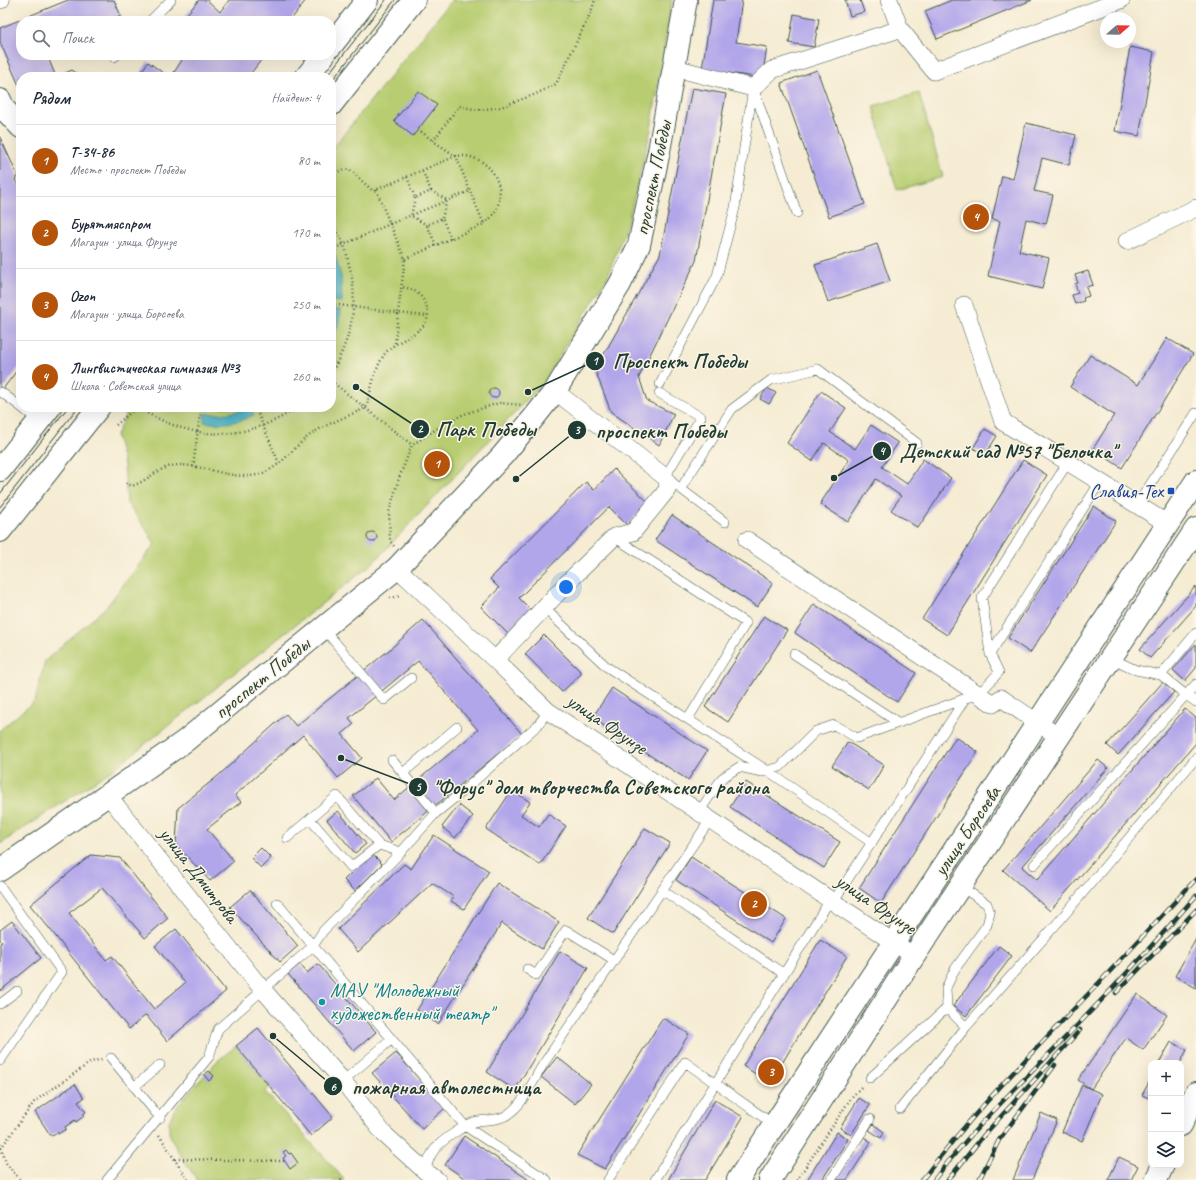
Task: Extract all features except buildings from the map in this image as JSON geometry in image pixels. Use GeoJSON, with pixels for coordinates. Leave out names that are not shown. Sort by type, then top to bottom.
{"type":"FeatureCollection","features":[{"type":"Feature","properties":{"kind":"main road"},"geometry":{"type":"LineString","coordinates":[[336,40],[367,0]]}},
{"type":"Feature","properties":{"kind":"main road"},"geometry":{"type":"LineString","coordinates":[[336,98],[414,0]]}},
{"type":"Feature","properties":{"kind":"main road","name":"проспект Победы"},"geometry":{"type":"LineString","coordinates":[[0,870],[185,741],[397,568],[503,455],[555,391],[620,284],[639,245],[675,68],[686,0]]}},
{"type":"Feature","properties":{"kind":"main road"},"geometry":{"type":"LineString","coordinates":[[310,72],[320,60]]}},
{"type":"Feature","properties":{"kind":"main road"},"geometry":{"type":"LineString","coordinates":[[0,100],[4,109],[16,122]]}},
{"type":"Feature","properties":{"kind":"main road"},"geometry":{"type":"LineString","coordinates":[[0,531],[95,412]]}},
{"type":"Feature","properties":{"kind":"main road"},"geometry":{"type":"LineString","coordinates":[[0,470],[45,414]]}},
{"type":"Feature","properties":{"kind":"main road","name":"улица Борсоева"},"geometry":{"type":"LineString","coordinates":[[738,1180],[773,1124],[1038,724],[1196,481]]}},
{"type":"Feature","properties":{"kind":"main road","name":"улица Борсоева"},"geometry":{"type":"LineString","coordinates":[[770,1180],[914,956],[1196,529]]}},
{"type":"Feature","properties":{"kind":"main road"},"geometry":{"type":"LineString","coordinates":[[1184,1119],[1196,1093]]}},
{"type":"Feature","properties":{"kind":"main road"},"geometry":{"type":"LineString","coordinates":[[1156,1180],[1162,1168]]}},
{"type":"Feature","properties":{"kind":"street"},"geometry":{"type":"LineString","coordinates":[[889,0],[900,29],[934,71],[1121,0]]}},
{"type":"Feature","properties":{"kind":"street"},"geometry":{"type":"LineString","coordinates":[[675,68],[753,88],[772,70],[900,29]]}},
{"type":"Feature","properties":{"kind":"street"},"geometry":{"type":"LineString","coordinates":[[1127,242],[1196,208]]}},
{"type":"Feature","properties":{"kind":"street"},"geometry":{"type":"LineString","coordinates":[[964,305],[1003,422],[1168,524]]}},
{"type":"Feature","properties":{"kind":"street"},"geometry":{"type":"LineString","coordinates":[[495,660],[614,537],[633,532],[667,490],[668,483],[665,477],[555,391]]}},
{"type":"Feature","properties":{"kind":"street"},"geometry":{"type":"LineString","coordinates":[[747,540],[972,696],[993,704],[1001,698],[1059,737]]}},
{"type":"Feature","properties":{"kind":"street","name":"улица Фрунзе"},"geometry":{"type":"LineString","coordinates":[[397,568],[548,711],[914,956]]}},
{"type":"Feature","properties":{"kind":"street","name":"улица Дмитрова"},"geometry":{"type":"LineString","coordinates":[[107,794],[260,986],[343,1081],[384,1134],[431,1176]]}},
{"type":"Feature","properties":{"kind":"lane"},"geometry":{"type":"LineString","coordinates":[[155,16],[171,0]]}},
{"type":"Feature","properties":{"kind":"lane"},"geometry":{"type":"LineString","coordinates":[[753,88],[797,214]]}},
{"type":"Feature","properties":{"kind":"lane"},"geometry":{"type":"LineString","coordinates":[[726,522],[665,477],[701,417],[660,388],[717,276],[735,208],[753,88]]}},
{"type":"Feature","properties":{"kind":"lane"},"geometry":{"type":"LineString","coordinates":[[681,488],[732,409],[772,380],[818,369],[917,443]]}},
{"type":"Feature","properties":{"kind":"lane"},"geometry":{"type":"LineString","coordinates":[[1,392],[16,403]]}},
{"type":"Feature","properties":{"kind":"lane"},"geometry":{"type":"LineString","coordinates":[[1137,505],[1196,413]]}},
{"type":"Feature","properties":{"kind":"lane"},"geometry":{"type":"LineString","coordinates":[[655,1180],[784,974],[832,901],[972,696],[999,672],[990,654],[982,598],[1068,462]]}},
{"type":"Feature","properties":{"kind":"lane"},"geometry":{"type":"LineString","coordinates":[[990,654],[1100,482]]}},
{"type":"Feature","properties":{"kind":"lane"},"geometry":{"type":"LineString","coordinates":[[614,537],[746,623],[688,719]]}},
{"type":"Feature","properties":{"kind":"lane"},"geometry":{"type":"LineString","coordinates":[[544,608],[607,667],[768,771],[872,843]]}},
{"type":"Feature","properties":{"kind":"lane"},"geometry":{"type":"LineString","coordinates":[[323,628],[384,700],[411,678]]}},
{"type":"Feature","properties":{"kind":"lane"},"geometry":{"type":"LineString","coordinates":[[1161,675],[1196,633]]}},
{"type":"Feature","properties":{"kind":"lane"},"geometry":{"type":"LineString","coordinates":[[794,654],[899,723]]}},
{"type":"Feature","properties":{"kind":"lane"},"geometry":{"type":"LineString","coordinates":[[1111,658],[1136,670],[1161,675],[1196,702]]}},
{"type":"Feature","properties":{"kind":"lane"},"geometry":{"type":"LineString","coordinates":[[1034,865],[1196,684]]}},
{"type":"Feature","properties":{"kind":"lane"},"geometry":{"type":"LineString","coordinates":[[431,1176],[428,1162],[435,1148],[460,1128],[477,1121],[495,1120],[507,1115],[520,1103],[544,1063],[662,890],[704,816],[722,778],[739,767],[762,772],[780,767],[816,731],[834,725],[857,738],[972,696]]}},
{"type":"Feature","properties":{"kind":"lane"},"geometry":{"type":"LineString","coordinates":[[107,1180],[160,1118],[209,1057],[218,1029],[260,986],[313,946],[323,931],[436,813],[538,725],[548,711]]}},
{"type":"Feature","properties":{"kind":"lane"},"geometry":{"type":"LineString","coordinates":[[403,773],[458,727]]}},
{"type":"Feature","properties":{"kind":"lane"},"geometry":{"type":"LineString","coordinates":[[900,1109],[966,1027],[1060,920],[1196,758]]}},
{"type":"Feature","properties":{"kind":"lane"},"geometry":{"type":"LineString","coordinates":[[392,760],[436,813]]}},
{"type":"Feature","properties":{"kind":"lane"},"geometry":{"type":"LineString","coordinates":[[287,838],[337,796],[379,845],[400,852]]}},
{"type":"Feature","properties":{"kind":"lane"},"geometry":{"type":"LineString","coordinates":[[310,819],[351,867],[379,845]]}},
{"type":"Feature","properties":{"kind":"lane"},"geometry":{"type":"LineString","coordinates":[[0,886],[3,896],[62,972],[0,1061]]}},
{"type":"Feature","properties":{"kind":"lane"},"geometry":{"type":"LineString","coordinates":[[960,886],[987,904],[990,912],[987,925],[955,969],[946,988],[947,1008],[966,1027]]}},
{"type":"Feature","properties":{"kind":"lane"},"geometry":{"type":"LineString","coordinates":[[662,890],[784,974]]}},
{"type":"Feature","properties":{"kind":"lane"},"geometry":{"type":"LineString","coordinates":[[278,903],[465,1126],[548,1180]]}},
{"type":"Feature","properties":{"kind":"lane"},"geometry":{"type":"LineString","coordinates":[[527,969],[536,975],[566,930],[614,960]]}},
{"type":"Feature","properties":{"kind":"lane"},"geometry":{"type":"LineString","coordinates":[[0,1004],[17,991]]}},
{"type":"Feature","properties":{"kind":"lane"},"geometry":{"type":"LineString","coordinates":[[870,1078],[947,1008]]}},
{"type":"Feature","properties":{"kind":"lane"},"geometry":{"type":"LineString","coordinates":[[343,1081],[392,1039]]}},
{"type":"Feature","properties":{"kind":"lane"},"geometry":{"type":"LineString","coordinates":[[111,1058],[160,1118]]}},
{"type":"Feature","properties":{"kind":"lane"},"geometry":{"type":"LineString","coordinates":[[608,1180],[685,1062],[773,1124]]}},
{"type":"Feature","properties":{"kind":"lane"},"geometry":{"type":"LineString","coordinates":[[134,1087],[160,1065]]}},
{"type":"Feature","properties":{"kind":"lane"},"geometry":{"type":"LineString","coordinates":[[831,1180],[870,1119]]}},
{"type":"Feature","properties":{"kind":"path"},"geometry":{"type":"LineString","coordinates":[[433,141],[459,106],[478,110],[501,107],[536,94],[556,84],[592,12],[596,0]]}},
{"type":"Feature","properties":{"kind":"path"},"geometry":{"type":"LineString","coordinates":[[418,129],[456,156],[484,224]]}},
{"type":"Feature","properties":{"kind":"path"},"geometry":{"type":"LineString","coordinates":[[336,172],[349,169],[373,191],[456,156],[467,156],[481,161],[489,168],[496,177],[500,194],[499,202],[493,215],[484,224],[405,259]]}},
{"type":"Feature","properties":{"kind":"path"},"geometry":{"type":"LineString","coordinates":[[422,170],[431,191],[447,200]]}},
{"type":"Feature","properties":{"kind":"path"},"geometry":{"type":"LineString","coordinates":[[407,177],[415,198],[411,216]]}},
{"type":"Feature","properties":{"kind":"path"},"geometry":{"type":"LineString","coordinates":[[376,189],[405,259],[395,344]]}},
{"type":"Feature","properties":{"kind":"path"},"geometry":{"type":"LineString","coordinates":[[415,198],[431,191]]}},
{"type":"Feature","properties":{"kind":"path"},"geometry":{"type":"LineString","coordinates":[[336,248],[470,191]]}},
{"type":"Feature","properties":{"kind":"path"},"geometry":{"type":"LineString","coordinates":[[447,200],[442,218],[451,239]]}},
{"type":"Feature","properties":{"kind":"path"},"geometry":{"type":"LineString","coordinates":[[411,216],[427,225],[436,245]]}},
{"type":"Feature","properties":{"kind":"path"},"geometry":{"type":"LineString","coordinates":[[427,225],[442,218]]}},
{"type":"Feature","properties":{"kind":"path"},"geometry":{"type":"LineString","coordinates":[[336,230],[344,244],[352,275],[354,307],[350,332],[341,356],[336,364]]}},
{"type":"Feature","properties":{"kind":"path"},"geometry":{"type":"LineString","coordinates":[[126,483],[132,486],[139,484],[156,471],[172,466],[193,467],[223,472],[236,476],[252,476],[264,472],[279,462],[302,441],[316,431],[366,408],[380,363],[384,355],[395,344],[421,329],[427,316],[425,302],[421,296],[414,290],[402,287]]}},
{"type":"Feature","properties":{"kind":"path"},"geometry":{"type":"LineString","coordinates":[[336,305],[427,316]]}},
{"type":"Feature","properties":{"kind":"path"},"geometry":{"type":"LineString","coordinates":[[336,385],[412,445]]}},
{"type":"Feature","properties":{"kind":"path"},"geometry":{"type":"LineString","coordinates":[[390,541],[389,512],[398,478],[412,445],[441,426],[464,414],[499,403],[521,404]]}},
{"type":"Feature","properties":{"kind":"path"},"geometry":{"type":"LineString","coordinates":[[116,425],[131,412]]}},
{"type":"Feature","properties":{"kind":"path"},"geometry":{"type":"LineString","coordinates":[[145,412],[170,425],[198,433],[220,434],[263,426],[282,418],[291,412]]}},
{"type":"Feature","properties":{"kind":"path"},"geometry":{"type":"LineString","coordinates":[[193,467],[200,412]]}},
{"type":"Feature","properties":{"kind":"path"},"geometry":{"type":"LineString","coordinates":[[257,412],[279,462]]}},
{"type":"Feature","properties":{"kind":"path"},"geometry":{"type":"LineString","coordinates":[[385,599],[401,596]]}},
{"type":"Feature","properties":{"kind":"path"},"geometry":{"type":"LineString","coordinates":[[1,1148],[35,1102],[91,1062],[111,1058]]}},
{"type":"Feature","properties":{"kind":"path"},"geometry":{"type":"LineString","coordinates":[[797,1180],[850,1098],[870,1078]]}},
{"type":"Feature","properties":{"kind":"path"},"geometry":{"type":"LineString","coordinates":[[153,1126],[188,1180]]}},
{"type":"Feature","properties":{"kind":"path"},"geometry":{"type":"LineString","coordinates":[[0,1144],[6,1163],[20,1180]]}},
{"type":"Feature","properties":{"kind":"path"},"geometry":{"type":"LineString","coordinates":[[174,1159],[284,1161]]}},
{"type":"Feature","properties":{"kind":"green space"},"geometry":{"type":"Polygon","coordinates":[[[452,0],[672,0],[651,129],[629,218],[607,278],[543,383],[372,564],[115,768],[0,844],[0,730],[35,701],[45,661],[107,606],[155,544],[127,503],[124,465],[116,435],[127,412],[336,412],[336,144],[452,0]]]}},
{"type":"Feature","properties":{"kind":"green space"},"geometry":{"type":"Polygon","coordinates":[[[919,93],[943,177],[897,190],[873,106],[919,93]]]}},
{"type":"Feature","properties":{"kind":"green space"},"geometry":{"type":"Polygon","coordinates":[[[236,1046],[270,1087],[265,1092],[344,1180],[197,1180],[176,1148],[169,1133],[169,1122],[174,1110],[215,1063],[236,1046]]]}},
{"type":"Feature","properties":{"kind":"water"},"geometry":{"type":"Polygon","coordinates":[[[336,259],[341,276],[342,302],[336,301],[336,259]]]}},
{"type":"Feature","properties":{"kind":"water"},"geometry":{"type":"Polygon","coordinates":[[[336,309],[341,310],[336,331],[336,309]]]}},
{"type":"Feature","properties":{"kind":"water"},"geometry":{"type":"Polygon","coordinates":[[[252,412],[254,415],[236,422],[204,422],[205,413],[252,412]]]}},
{"type":"Feature","properties":{"kind":"tram line"},"geometry":{"type":"LineString","coordinates":[[330,72],[386,0]]}},
{"type":"Feature","properties":{"kind":"tram line"},"geometry":{"type":"LineString","coordinates":[[336,76],[395,0]]}},
{"type":"Feature","properties":{"kind":"tram line"},"geometry":{"type":"LineString","coordinates":[[0,494],[64,412]]}},
{"type":"Feature","properties":{"kind":"tram line"},"geometry":{"type":"LineString","coordinates":[[0,507],[74,412]]}},
{"type":"Feature","properties":{"kind":"railway"},"geometry":{"type":"LineString","coordinates":[[922,1180],[956,1137],[993,1095],[1196,879]]}},
{"type":"Feature","properties":{"kind":"railway"},"geometry":{"type":"LineString","coordinates":[[934,1180],[970,1136],[1009,1094],[1103,999],[1196,896]]}},
{"type":"Feature","properties":{"kind":"railway"},"geometry":{"type":"LineString","coordinates":[[1116,993],[1196,910]]}},
{"type":"Feature","properties":{"kind":"railway"},"geometry":{"type":"LineString","coordinates":[[948,1180],[984,1135],[1080,1030]]}},
{"type":"Feature","properties":{"kind":"railway"},"geometry":{"type":"LineString","coordinates":[[979,1180],[999,1140],[1055,1065]]}},
{"type":"Feature","properties":{"kind":"place","name":"Лингвистическая гимназия №3"},"geometry":{"type":"Point","coordinates":[976,217]}},
{"type":"Feature","properties":{"kind":"place","name":"Парк Победы"},"geometry":{"type":"Point","coordinates":[356,387]}},
{"type":"Feature","properties":{"kind":"place","name":"Проспект Победы"},"geometry":{"type":"Point","coordinates":[528,392]}},
{"type":"Feature","properties":{"kind":"place","name":"T-34-86"},"geometry":{"type":"Point","coordinates":[437,464]}},
{"type":"Feature","properties":{"kind":"place","name":"Детский сад №57 \"Белочка\""},"geometry":{"type":"Point","coordinates":[834,478]}},
{"type":"Feature","properties":{"kind":"place","name":"проспект Победы"},"geometry":{"type":"Point","coordinates":[516,479]}},
{"type":"Feature","properties":{"kind":"place","name":"Славия-Тех"},"geometry":{"type":"Point","coordinates":[1171,491]}},
{"type":"Feature","properties":{"kind":"place","name":"\"Форус\" дом творчества Советского района"},"geometry":{"type":"Point","coordinates":[341,758]}},
{"type":"Feature","properties":{"kind":"place","name":"Бурятмяспром"},"geometry":{"type":"Point","coordinates":[754,904]}},
{"type":"Feature","properties":{"kind":"place","name":"МАУ \"Молодежный художественный театр\""},"geometry":{"type":"Point","coordinates":[322,1002]}},
{"type":"Feature","properties":{"kind":"place","name":"пожарная автолестница"},"geometry":{"type":"Point","coordinates":[273,1036]}},
{"type":"Feature","properties":{"kind":"place","name":"Ozon"},"geometry":{"type":"Point","coordinates":[771,1072]}}]}
